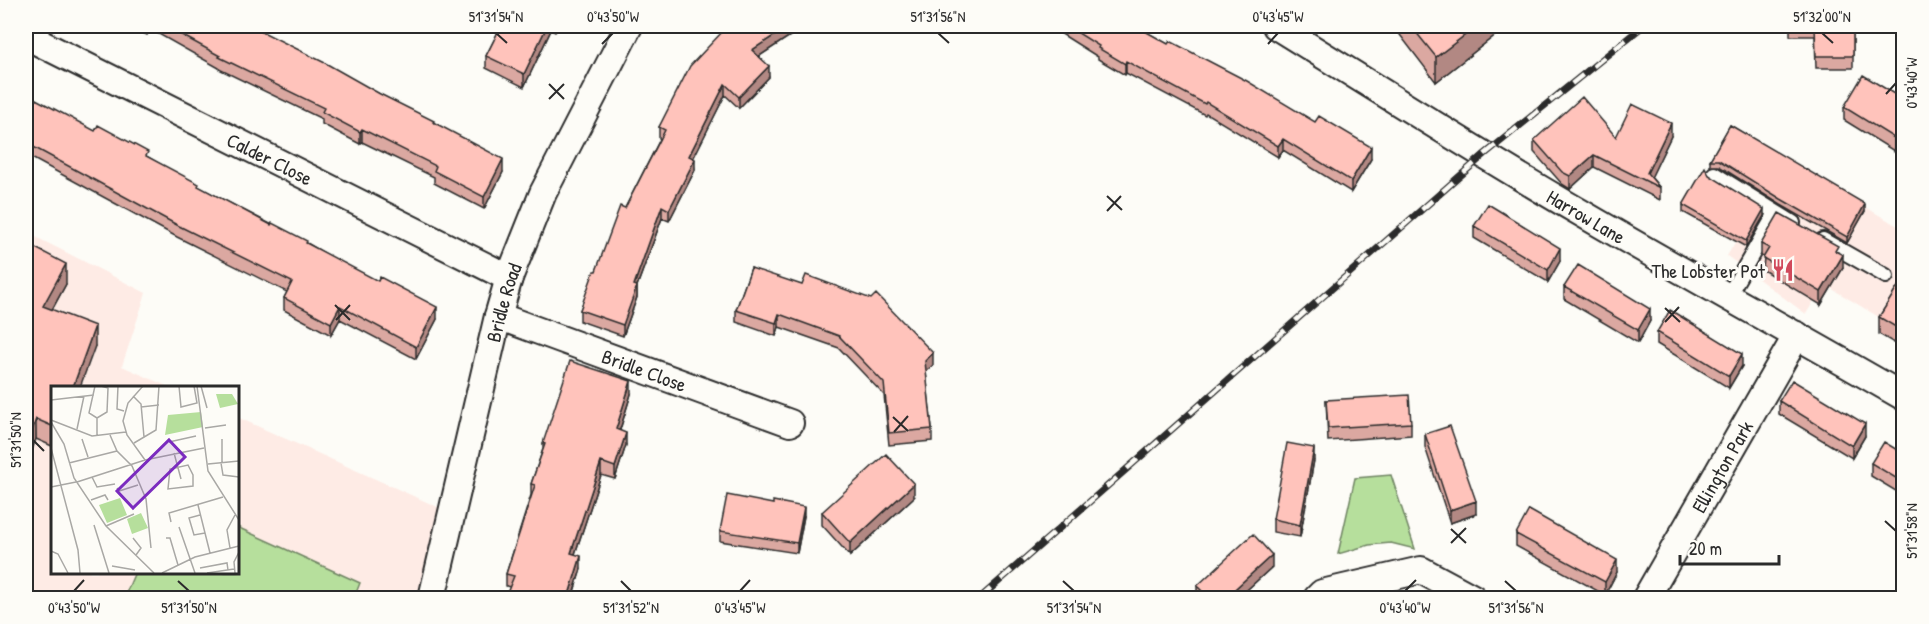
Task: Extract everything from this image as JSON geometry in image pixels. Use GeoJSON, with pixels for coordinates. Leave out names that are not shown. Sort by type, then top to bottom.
{"type":"FeatureCollection","features":[{"type":"Feature","properties":{"kind":"street","name":"Bridle Road"},"geometry":{"type":"LineString","coordinates":[[432,598],[498,316],[509,278],[543,193],[629,26]]}},
{"type":"Feature","properties":{"kind":"street","name":"Harrow Lane"},"geometry":{"type":"LineString","coordinates":[[1276,26],[1580,212],[1904,397]]}},
{"type":"Feature","properties":{"kind":"street","name":"Calder Close"},"geometry":{"type":"LineString","coordinates":[[32,38],[509,278]]}},
{"type":"Feature","properties":{"kind":"street","name":"Bridle Close"},"geometry":{"type":"LineString","coordinates":[[498,316],[790,423]]}},
{"type":"Feature","properties":{"kind":"street","name":"Ellington Park"},"geometry":{"type":"LineString","coordinates":[[1646,598],[1797,335]]}},
{"type":"Feature","properties":{"kind":"street"},"geometry":{"type":"LineString","coordinates":[[1317,598],[1322,593],[1421,570],[1473,598]]}},
{"type":"Feature","properties":{"kind":"lane"},"geometry":{"type":"LineString","coordinates":[[1714,174],[1776,213],[1886,276]]}},
{"type":"Feature","properties":{"kind":"lane"},"geometry":{"type":"LineString","coordinates":[[1727,298],[1776,213]]}},
{"type":"Feature","properties":{"kind":"shaded area"},"geometry":{"type":"Polygon","coordinates":[[[1784,160],[1903,229],[1903,293],[1887,322],[1824,284],[1806,314],[1727,256],[1784,160]]]}},
{"type":"Feature","properties":{"kind":"shaded area"},"geometry":{"type":"Polygon","coordinates":[[[26,232],[146,293],[122,366],[167,386],[51,386],[51,573],[238,573],[238,417],[440,508],[419,598],[26,598],[26,232]]]}},
{"type":"Feature","properties":{"kind":"green space"},"geometry":{"type":"Polygon","coordinates":[[[1391,475],[1415,549],[1391,543],[1369,545],[1338,554],[1355,478],[1391,475]]]}},
{"type":"Feature","properties":{"kind":"green space"},"geometry":{"type":"Polygon","coordinates":[[[238,527],[360,583],[354,598],[124,598],[135,573],[238,573],[238,527]]]}},
{"type":"Feature","properties":{"kind":"building"},"geometry":{"type":"Polygon","coordinates":[[[165,26],[251,26],[327,64],[503,159],[484,197],[434,171],[436,166],[362,129],[360,132],[322,112],[324,108],[219,57],[165,26]]]}},
{"type":"Feature","properties":{"kind":"building"},"geometry":{"type":"Polygon","coordinates":[[[501,26],[547,26],[524,74],[486,56],[501,26]]]}},
{"type":"Feature","properties":{"kind":"building"},"geometry":{"type":"Polygon","coordinates":[[[732,26],[789,26],[752,50],[769,66],[739,97],[725,84],[689,156],[695,159],[669,210],[662,206],[634,285],[637,286],[623,325],[580,310],[620,206],[625,208],[665,130],[659,127],[690,66],[723,31],[732,26]]]}},
{"type":"Feature","properties":{"kind":"building"},"geometry":{"type":"Polygon","coordinates":[[[1067,26],[1136,26],[1168,44],[1170,41],[1247,81],[1315,122],[1319,116],[1371,147],[1351,181],[1283,139],[1278,146],[1206,102],[1205,104],[1126,61],[1125,64],[1067,26]]]}},
{"type":"Feature","properties":{"kind":"building"},"geometry":{"type":"Polygon","coordinates":[[[1411,26],[1477,26],[1436,57],[1411,26]]]}},
{"type":"Feature","properties":{"kind":"building"},"geometry":{"type":"Polygon","coordinates":[[[1815,26],[1853,26],[1853,56],[1816,56],[1815,26]]]}},
{"type":"Feature","properties":{"kind":"building"},"geometry":{"type":"Polygon","coordinates":[[[1863,75],[1904,100],[1904,123],[1894,138],[1844,107],[1863,75]]]}},
{"type":"Feature","properties":{"kind":"building"},"geometry":{"type":"Polygon","coordinates":[[[1582,97],[1616,137],[1632,104],[1671,123],[1647,173],[1660,188],[1594,155],[1570,176],[1562,172],[1534,140],[1582,97]]]}},
{"type":"Feature","properties":{"kind":"building"},"geometry":{"type":"Polygon","coordinates":[[[34,98],[95,131],[98,125],[148,152],[146,156],[199,184],[198,186],[271,225],[272,223],[307,241],[306,243],[378,281],[380,277],[437,307],[416,347],[340,306],[331,323],[284,298],[292,282],[177,225],[26,143],[26,113],[34,98]]]}},
{"type":"Feature","properties":{"kind":"building"},"geometry":{"type":"Polygon","coordinates":[[[1730,125],[1865,204],[1847,237],[1719,160],[1710,160],[1730,125]]]}},
{"type":"Feature","properties":{"kind":"building"},"geometry":{"type":"Polygon","coordinates":[[[1705,167],[1709,175],[1764,209],[1746,241],[1683,205],[1705,167]]]}},
{"type":"Feature","properties":{"kind":"building"},"geometry":{"type":"Polygon","coordinates":[[[1488,204],[1560,248],[1548,270],[1474,226],[1488,204]]]}},
{"type":"Feature","properties":{"kind":"building"},"geometry":{"type":"Polygon","coordinates":[[[1779,213],[1838,246],[1835,251],[1843,255],[1821,292],[1763,258],[1769,248],[1761,244],[1779,213]]]}},
{"type":"Feature","properties":{"kind":"building"},"geometry":{"type":"Polygon","coordinates":[[[26,243],[66,264],[43,306],[95,326],[73,386],[51,386],[51,426],[36,419],[26,447],[26,243]]]}},
{"type":"Feature","properties":{"kind":"building"},"geometry":{"type":"Polygon","coordinates":[[[1578,265],[1650,309],[1638,330],[1564,287],[1578,265]]]}},
{"type":"Feature","properties":{"kind":"building"},"geometry":{"type":"Polygon","coordinates":[[[751,268],[802,285],[806,275],[871,299],[876,294],[933,353],[925,361],[932,429],[889,433],[884,383],[839,336],[779,314],[776,323],[736,310],[751,268]]]}},
{"type":"Feature","properties":{"kind":"building"},"geometry":{"type":"Polygon","coordinates":[[[1904,277],[1904,332],[1879,317],[1904,277]]]}},
{"type":"Feature","properties":{"kind":"building"},"geometry":{"type":"Polygon","coordinates":[[[1670,310],[1742,354],[1729,376],[1657,332],[1670,310]]]}},
{"type":"Feature","properties":{"kind":"building"},"geometry":{"type":"Polygon","coordinates":[[[570,361],[631,381],[616,429],[626,433],[615,467],[601,462],[571,553],[581,556],[568,598],[505,598],[514,576],[506,574],[535,485],[531,484],[545,444],[543,443],[570,361]]]}},
{"type":"Feature","properties":{"kind":"building"},"geometry":{"type":"Polygon","coordinates":[[[1792,380],[1865,424],[1852,446],[1779,401],[1792,380]]]}},
{"type":"Feature","properties":{"kind":"building"},"geometry":{"type":"Polygon","coordinates":[[[1409,395],[1411,423],[1328,428],[1326,400],[1409,395]]]}},
{"type":"Feature","properties":{"kind":"building"},"geometry":{"type":"Polygon","coordinates":[[[1450,426],[1476,501],[1450,510],[1425,434],[1450,426]]]}},
{"type":"Feature","properties":{"kind":"building"},"geometry":{"type":"Polygon","coordinates":[[[1884,442],[1904,454],[1904,483],[1871,463],[1884,442]]]}},
{"type":"Feature","properties":{"kind":"building"},"geometry":{"type":"Polygon","coordinates":[[[1287,443],[1314,448],[1300,525],[1273,519],[1287,443]]]}},
{"type":"Feature","properties":{"kind":"building"},"geometry":{"type":"Polygon","coordinates":[[[886,454],[914,484],[850,543],[822,512],[886,454]]]}},
{"type":"Feature","properties":{"kind":"building"},"geometry":{"type":"Polygon","coordinates":[[[727,495],[773,504],[773,501],[804,507],[797,543],[720,531],[727,495]]]}},
{"type":"Feature","properties":{"kind":"building"},"geometry":{"type":"Polygon","coordinates":[[[1529,510],[1617,560],[1605,582],[1516,534],[1529,510]]]}},
{"type":"Feature","properties":{"kind":"building"},"geometry":{"type":"Polygon","coordinates":[[[1253,534],[1272,555],[1225,598],[1209,598],[1197,586],[1253,534]]]}},
{"type":"Feature","properties":{"kind":"railway"},"geometry":{"type":"LineString","coordinates":[[980,598],[1485,154],[1643,26]]}},
{"type":"Feature","properties":{"kind":"place","name":"The Lobster Pot"},"geometry":{"type":"Point","coordinates":[1783,270]}}]}
